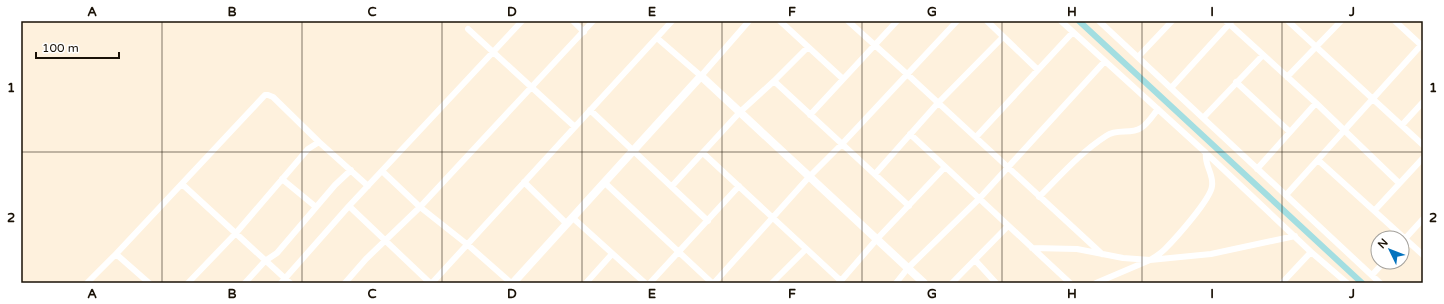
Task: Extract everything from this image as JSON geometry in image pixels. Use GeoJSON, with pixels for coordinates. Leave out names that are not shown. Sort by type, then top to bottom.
{"type":"FeatureCollection","features":[{"type":"Feature","properties":{"kind":"street"},"geometry":{"type":"LineString","coordinates":[[182,184],[286,282],[368,186],[494,53],[522,21]]}},
{"type":"Feature","properties":{"kind":"street"},"geometry":{"type":"LineString","coordinates":[[573,21],[584,32]]}},
{"type":"Feature","properties":{"kind":"street"},"geometry":{"type":"LineString","coordinates":[[345,283],[366,259],[420,207],[594,21]]}},
{"type":"Feature","properties":{"kind":"street"},"geometry":{"type":"LineString","coordinates":[[350,206],[431,283],[468,245],[672,21]]}},
{"type":"Feature","properties":{"kind":"street"},"geometry":{"type":"LineString","coordinates":[[382,171],[420,207],[468,245],[512,283],[635,151],[749,21]]}},
{"type":"Feature","properties":{"kind":"street"},"geometry":{"type":"LineString","coordinates":[[780,21],[843,78]]}},
{"type":"Feature","properties":{"kind":"street"},"geometry":{"type":"LineString","coordinates":[[848,21],[1102,254]]}},
{"type":"Feature","properties":{"kind":"street"},"geometry":{"type":"LineString","coordinates":[[810,115],[897,21]]}},
{"type":"Feature","properties":{"kind":"street"},"geometry":{"type":"LineString","coordinates":[[605,183],[713,283],[809,177],[842,144],[957,21]]}},
{"type":"Feature","properties":{"kind":"street"},"geometry":{"type":"LineString","coordinates":[[987,21],[1038,70]]}},
{"type":"Feature","properties":{"kind":"street"},"geometry":{"type":"LineString","coordinates":[[1061,21],[1206,153],[1311,252],[1347,283]]}},
{"type":"Feature","properties":{"kind":"street"},"geometry":{"type":"LineString","coordinates":[[1099,21],[1380,283]]}},
{"type":"Feature","properties":{"kind":"street"},"geometry":{"type":"LineString","coordinates":[[1287,77],[1341,21]]}},
{"type":"Feature","properties":{"kind":"street"},"geometry":{"type":"LineString","coordinates":[[1286,195],[1422,44],[1395,21]]}},
{"type":"Feature","properties":{"kind":"street"},"geometry":{"type":"LineString","coordinates":[[1138,58],[1169,22]]}},
{"type":"Feature","properties":{"kind":"street"},"geometry":{"type":"LineString","coordinates":[[1171,88],[1229,22],[1399,183]]}},
{"type":"Feature","properties":{"kind":"street"},"geometry":{"type":"LineString","coordinates":[[1290,22],[1423,145]]}},
{"type":"Feature","properties":{"kind":"street"},"geometry":{"type":"LineString","coordinates":[[468,29],[575,127]]}},
{"type":"Feature","properties":{"kind":"street"},"geometry":{"type":"LineString","coordinates":[[976,137],[1073,32]]}},
{"type":"Feature","properties":{"kind":"street"},"geometry":{"type":"LineString","coordinates":[[875,174],[938,103],[1003,37]]}},
{"type":"Feature","properties":{"kind":"street"},"geometry":{"type":"LineString","coordinates":[[657,38],[701,76],[924,283]]}},
{"type":"Feature","properties":{"kind":"street"},"geometry":{"type":"LineString","coordinates":[[672,186],[740,112],[808,47]]}},
{"type":"Feature","properties":{"kind":"street"},"geometry":{"type":"LineString","coordinates":[[1203,118],[1263,55]]}},
{"type":"Feature","properties":{"kind":"street"},"geometry":{"type":"LineString","coordinates":[[896,283],[908,268],[979,199],[1105,61]]}},
{"type":"Feature","properties":{"kind":"street"},"geometry":{"type":"LineString","coordinates":[[774,81],[909,206]]}},
{"type":"Feature","properties":{"kind":"street"},"geometry":{"type":"LineString","coordinates":[[1236,82],[1290,132]]}},
{"type":"Feature","properties":{"kind":"street"},"geometry":{"type":"LineString","coordinates":[[86,283],[116,254],[265,95],[273,97],[319,142],[368,186]]}},
{"type":"Feature","properties":{"kind":"street"},"geometry":{"type":"LineString","coordinates":[[1402,125],[1423,102]]}},
{"type":"Feature","properties":{"kind":"street"},"geometry":{"type":"LineString","coordinates":[[1257,169],[1316,103]]}},
{"type":"Feature","properties":{"kind":"street"},"geometry":{"type":"LineString","coordinates":[[1039,196],[1102,138],[1114,132],[1137,130],[1143,127],[1158,109]]}},
{"type":"Feature","properties":{"kind":"street"},"geometry":{"type":"LineString","coordinates":[[590,110],[708,221]]}},
{"type":"Feature","properties":{"kind":"street"},"geometry":{"type":"LineString","coordinates":[[910,134],[1070,283]]}},
{"type":"Feature","properties":{"kind":"street"},"geometry":{"type":"LineString","coordinates":[[188,283],[236,234],[308,149],[319,142]]}},
{"type":"Feature","properties":{"kind":"street"},"geometry":{"type":"LineString","coordinates":[[703,153],[840,282],[876,239],[945,167]]}},
{"type":"Feature","properties":{"kind":"street"},"geometry":{"type":"LineString","coordinates":[[1096,283],[1150,260],[1164,250],[1200,208],[1212,190],[1212,179],[1206,162],[1206,153]]}},
{"type":"Feature","properties":{"kind":"street"},"geometry":{"type":"LineString","coordinates":[[1375,210],[1423,158]]}},
{"type":"Feature","properties":{"kind":"street"},"geometry":{"type":"LineString","coordinates":[[1318,160],[1375,210],[1394,230]]}},
{"type":"Feature","properties":{"kind":"street"},"geometry":{"type":"LineString","coordinates":[[245,283],[265,261],[277,253],[335,185],[351,170]]}},
{"type":"Feature","properties":{"kind":"street"},"geometry":{"type":"LineString","coordinates":[[282,179],[316,207]]}},
{"type":"Feature","properties":{"kind":"street"},"geometry":{"type":"LineString","coordinates":[[524,182],[567,224]]}},
{"type":"Feature","properties":{"kind":"street"},"geometry":{"type":"LineString","coordinates":[[650,283],[708,221],[738,186]]}},
{"type":"Feature","properties":{"kind":"street"},"geometry":{"type":"LineString","coordinates":[[573,218],[646,283]]}},
{"type":"Feature","properties":{"kind":"street"},"geometry":{"type":"LineString","coordinates":[[1410,233],[1423,219]]}},
{"type":"Feature","properties":{"kind":"street"},"geometry":{"type":"LineString","coordinates":[[952,283],[1008,226]]}},
{"type":"Feature","properties":{"kind":"street"},"geometry":{"type":"LineString","coordinates":[[1032,248],[1077,249],[1123,258],[1150,260],[1211,254],[1295,236]]}},
{"type":"Feature","properties":{"kind":"street"},"geometry":{"type":"LineString","coordinates":[[1410,245],[1423,255]]}},
{"type":"Feature","properties":{"kind":"street"},"geometry":{"type":"LineString","coordinates":[[772,283],[806,250]]}},
{"type":"Feature","properties":{"kind":"street"},"geometry":{"type":"LineString","coordinates":[[1282,283],[1311,252]]}},
{"type":"Feature","properties":{"kind":"street"},"geometry":{"type":"LineString","coordinates":[[116,254],[149,283]]}},
{"type":"Feature","properties":{"kind":"street"},"geometry":{"type":"LineString","coordinates":[[586,283],[612,254]]}},
{"type":"Feature","properties":{"kind":"street"},"geometry":{"type":"LineString","coordinates":[[975,260],[996,283]]}},
{"type":"Feature","properties":{"kind":"street"},"geometry":{"type":"LineString","coordinates":[[1372,275],[1377,270]]}},
{"type":"Feature","properties":{"kind":"waterway"},"geometry":{"type":"LineString","coordinates":[[1079,21],[1362,283]]}}]}
